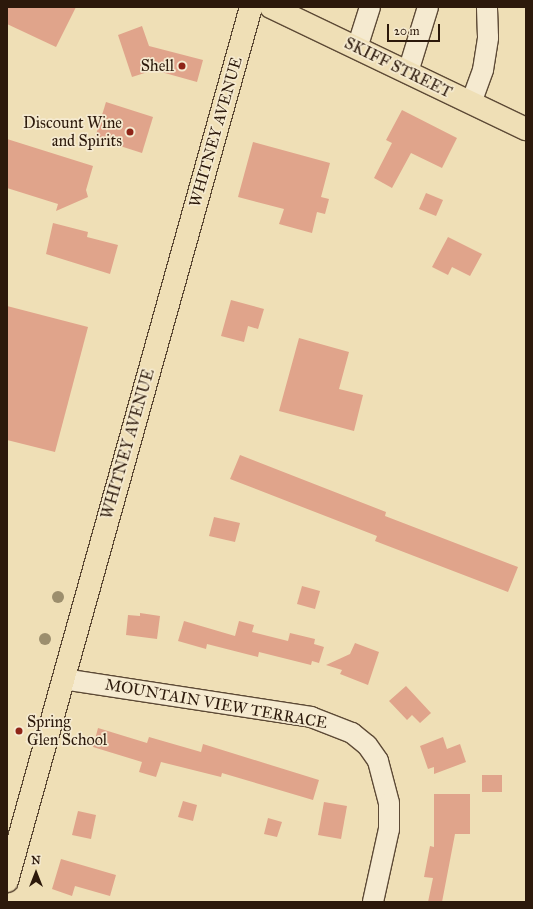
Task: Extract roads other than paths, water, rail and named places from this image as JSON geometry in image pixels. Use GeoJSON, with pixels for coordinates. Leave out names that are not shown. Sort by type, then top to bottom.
{"type":"FeatureCollection","features":[{"type":"Feature","properties":{"kind":"main road","name":"WHITNEY AVENUE"},"geometry":{"type":"LineString","coordinates":[[7,881],[251,7]]}},
{"type":"Feature","properties":{"kind":"main road","name":"SKIFF STREET"},"geometry":{"type":"LineString","coordinates":[[270,7],[526,129]]}},
{"type":"Feature","properties":{"kind":"street"},"geometry":{"type":"LineString","coordinates":[[357,48],[370,7]]}},
{"type":"Feature","properties":{"kind":"street"},"geometry":{"type":"LineString","coordinates":[[408,72],[428,7]]}},
{"type":"Feature","properties":{"kind":"street"},"geometry":{"type":"LineString","coordinates":[[471,102],[483,70],[488,37],[487,7]]}},
{"type":"Feature","properties":{"kind":"street","name":"MOUNTAIN VIEW TERRACE"},"geometry":{"type":"LineString","coordinates":[[63,679],[311,717],[352,733],[367,745],[378,761],[385,779],[389,803],[389,830],[373,902]]}},
{"type":"Feature","properties":{"kind":"place","name":"Shell"},"geometry":{"type":"Point","coordinates":[182,66]}},
{"type":"Feature","properties":{"kind":"place","name":"Discount Wine and Spirits"},"geometry":{"type":"Point","coordinates":[130,132]}},
{"type":"Feature","properties":{"kind":"place","name":"Spring Glen School"},"geometry":{"type":"Point","coordinates":[19,731]}}]}
